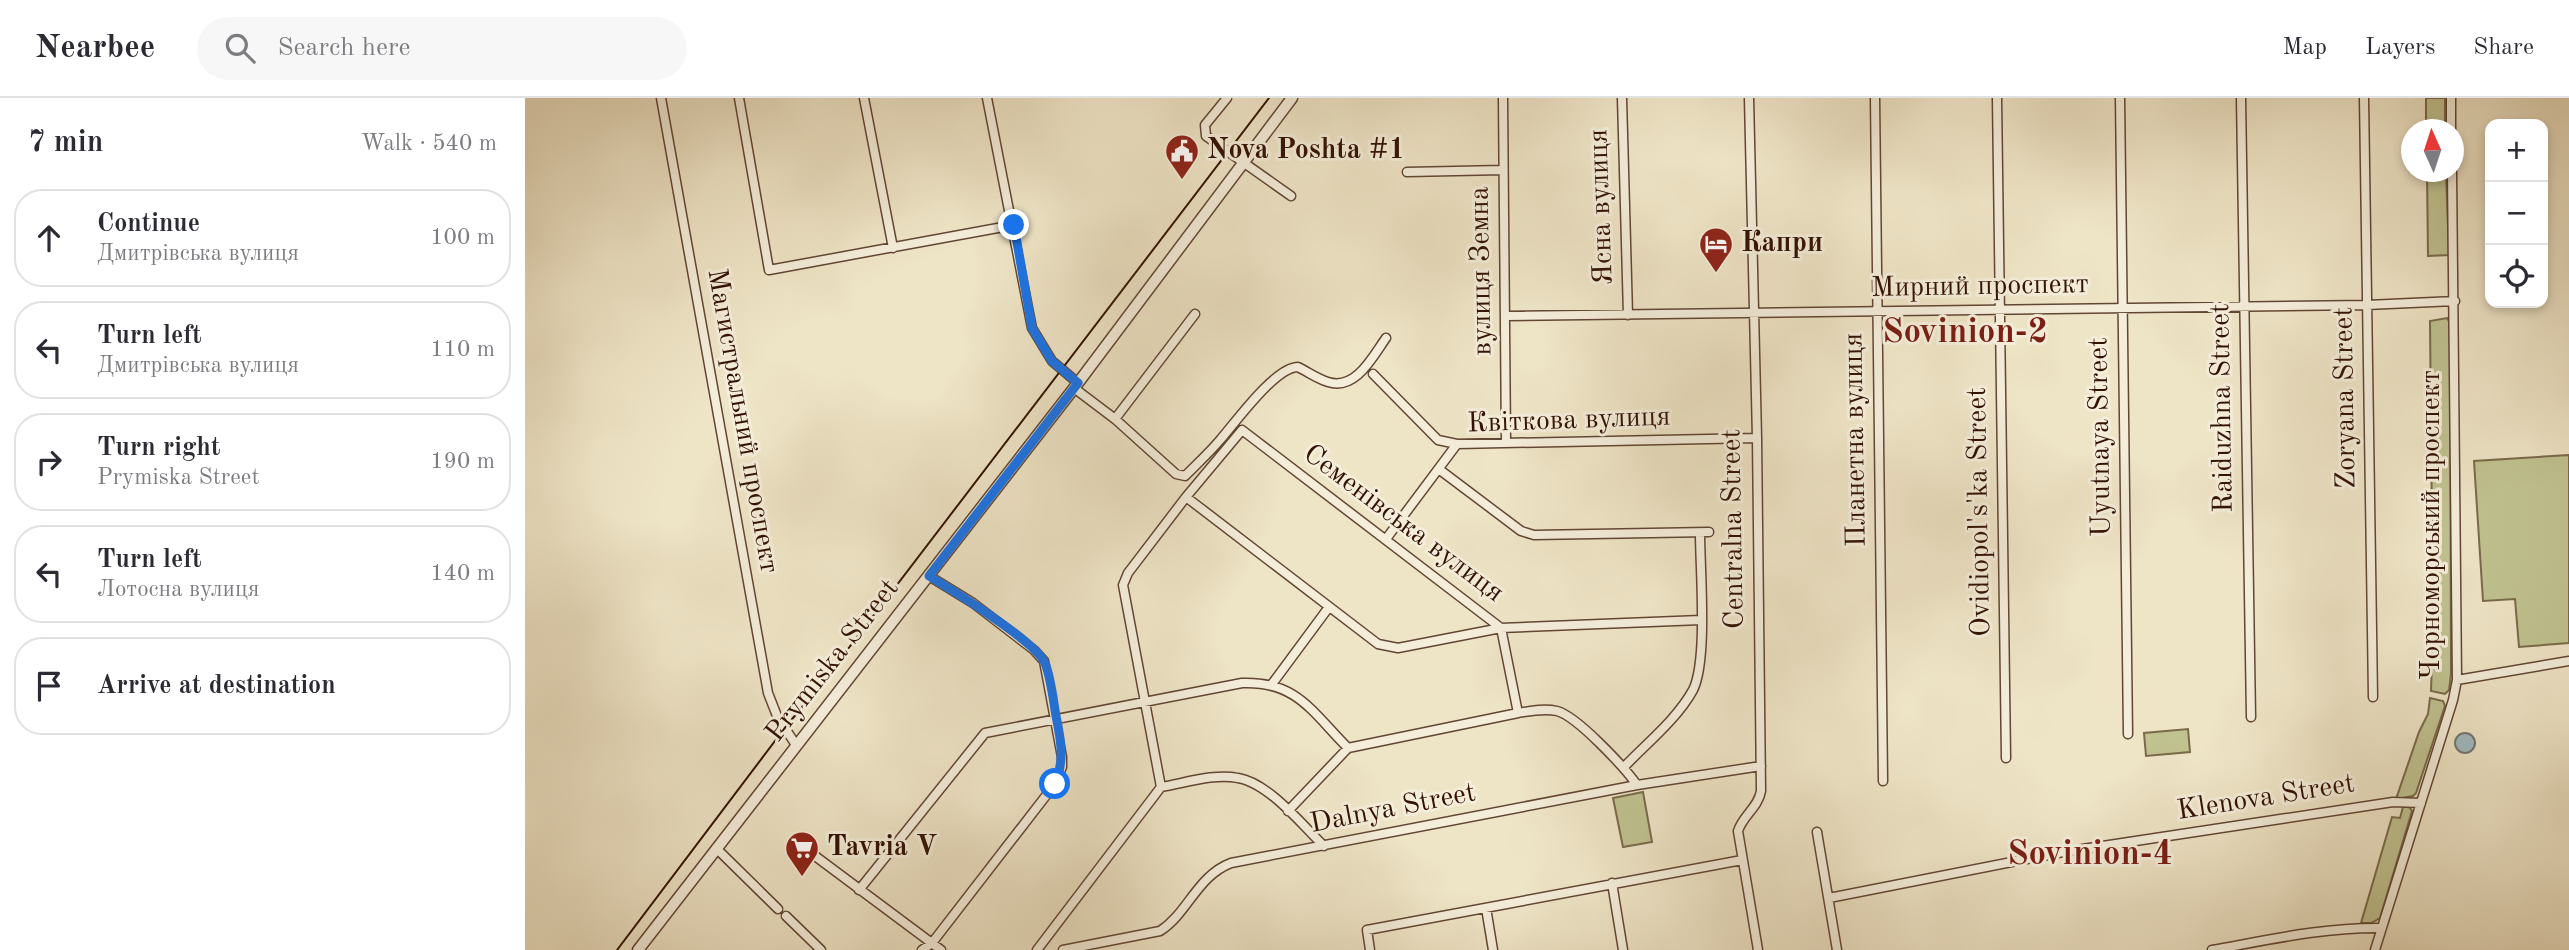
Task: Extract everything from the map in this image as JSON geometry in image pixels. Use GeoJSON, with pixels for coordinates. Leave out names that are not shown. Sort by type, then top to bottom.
{"type":"FeatureCollection","features":[{"type":"Feature","properties":{"kind":"street","name":"Магистральний проспект"},"geometry":{"type":"LineString","coordinates":[[661,98],[768,693],[777,716],[796,745]]}},
{"type":"Feature","properties":{"kind":"street"},"geometry":{"type":"LineString","coordinates":[[739,98],[769,270],[1014,225]]}},
{"type":"Feature","properties":{"kind":"street"},"geometry":{"type":"LineString","coordinates":[[864,98],[893,247]]}},
{"type":"Feature","properties":{"kind":"street"},"geometry":{"type":"LineString","coordinates":[[987,98],[1009,213],[1014,225],[1032,328],[1052,361],[1176,474],[1185,476],[1219,441],[1251,401],[1287,370],[1298,367],[1329,383],[1344,382],[1364,370],[1386,338]]}},
{"type":"Feature","properties":{"kind":"street"},"geometry":{"type":"LineString","coordinates":[[1227,98],[1205,125],[1206,136],[1291,196]]}},
{"type":"Feature","properties":{"kind":"street","name":"Prymiska Street"},"geometry":{"type":"LineString","coordinates":[[638,950],[1076,385],[1292,98]]}},
{"type":"Feature","properties":{"kind":"street","name":"вулиця Земна"},"geometry":{"type":"LineString","coordinates":[[1503,98],[1506,443]]}},
{"type":"Feature","properties":{"kind":"street","name":"Ясна вулиця"},"geometry":{"type":"LineString","coordinates":[[1622,98],[1628,315]]}},
{"type":"Feature","properties":{"kind":"street","name":"Centralna Street"},"geometry":{"type":"LineString","coordinates":[[1749,98],[1761,766],[1759,800],[1738,831],[1758,950]]}},
{"type":"Feature","properties":{"kind":"street","name":"Планетна вулиця"},"geometry":{"type":"LineString","coordinates":[[1875,98],[1884,782]]}},
{"type":"Feature","properties":{"kind":"street","name":"Ovidiopol's'ka Street"},"geometry":{"type":"LineString","coordinates":[[1997,98],[2006,758]]}},
{"type":"Feature","properties":{"kind":"street","name":"Uyutnaya Street"},"geometry":{"type":"LineString","coordinates":[[2120,98],[2129,734]]}},
{"type":"Feature","properties":{"kind":"street","name":"Raiduzhna Street"},"geometry":{"type":"LineString","coordinates":[[2241,98],[2251,717]]}},
{"type":"Feature","properties":{"kind":"street","name":"Zoryana Street"},"geometry":{"type":"LineString","coordinates":[[2364,98],[2374,697]]}},
{"type":"Feature","properties":{"kind":"street"},"geometry":{"type":"LineString","coordinates":[[2451,98],[2451,119]]}},
{"type":"Feature","properties":{"kind":"street"},"geometry":{"type":"LineString","coordinates":[[1407,172],[1503,170]]}},
{"type":"Feature","properties":{"kind":"street","name":"Чорноморський проспект"},"geometry":{"type":"LineString","coordinates":[[2375,950],[2457,680],[2452,182]]}},
{"type":"Feature","properties":{"kind":"street","name":"Мирний проспект"},"geometry":{"type":"LineString","coordinates":[[1506,316],[2245,307],[2455,301]]}},
{"type":"Feature","properties":{"kind":"street"},"geometry":{"type":"LineString","coordinates":[[1115,419],[1195,314]]}},
{"type":"Feature","properties":{"kind":"street"},"geometry":{"type":"LineString","coordinates":[[1373,374],[1438,440],[1457,444]]}},
{"type":"Feature","properties":{"kind":"street","name":"Семенівська вулиця"},"geometry":{"type":"LineString","coordinates":[[1186,497],[1241,430],[1501,628],[1518,713]]}},
{"type":"Feature","properties":{"kind":"street","name":"Квіткова вулиця"},"geometry":{"type":"LineString","coordinates":[[1386,539],[1457,444],[1757,438]]}},
{"type":"Feature","properties":{"kind":"street"},"geometry":{"type":"LineString","coordinates":[[1440,470],[1521,531],[1534,535],[1705,533],[1700,664],[1693,689],[1674,714],[1624,767]]}},
{"type":"Feature","properties":{"kind":"street"},"geometry":{"type":"LineString","coordinates":[[1161,787],[1123,585],[1128,573],[1186,497],[1378,644],[1391,648],[1501,628],[1701,620]]}},
{"type":"Feature","properties":{"kind":"street"},"geometry":{"type":"LineString","coordinates":[[922,950],[932,943],[1055,784],[1062,767],[1046,668],[1039,655],[973,603],[929,576]]}},
{"type":"Feature","properties":{"kind":"street"},"geometry":{"type":"LineString","coordinates":[[1272,684],[1329,607]]}},
{"type":"Feature","properties":{"kind":"street"},"geometry":{"type":"LineString","coordinates":[[2457,680],[2569,661]]}},
{"type":"Feature","properties":{"kind":"street"},"geometry":{"type":"LineString","coordinates":[[859,890],[980,738],[993,731],[1242,682],[1272,684],[1293,693],[1348,748]]}},
{"type":"Feature","properties":{"kind":"street"},"geometry":{"type":"LineString","coordinates":[[1288,811],[1348,748],[1518,713],[1549,710],[1565,714],[1624,767],[1637,785]]}},
{"type":"Feature","properties":{"kind":"street","name":"Dalnya Street"},"geometry":{"type":"LineString","coordinates":[[1063,950],[1160,931],[1168,926],[1204,879],[1219,867],[1637,785],[1761,766]]}},
{"type":"Feature","properties":{"kind":"street"},"geometry":{"type":"LineString","coordinates":[[1037,950],[1161,787],[1237,777],[1259,787],[1324,846]]}},
{"type":"Feature","properties":{"kind":"street","name":"Klenova Street"},"geometry":{"type":"LineString","coordinates":[[1829,898],[2063,852],[2393,802],[2421,803]]}},
{"type":"Feature","properties":{"kind":"street"},"geometry":{"type":"LineString","coordinates":[[1817,832],[1837,950]]}},
{"type":"Feature","properties":{"kind":"street"},"geometry":{"type":"LineString","coordinates":[[799,844],[941,950]]}},
{"type":"Feature","properties":{"kind":"street"},"geometry":{"type":"LineString","coordinates":[[716,848],[778,909]]}},
{"type":"Feature","properties":{"kind":"street"},"geometry":{"type":"LineString","coordinates":[[1370,950],[1367,930],[1742,860]]}},
{"type":"Feature","properties":{"kind":"street"},"geometry":{"type":"LineString","coordinates":[[1612,883],[1623,950]]}},
{"type":"Feature","properties":{"kind":"street"},"geometry":{"type":"LineString","coordinates":[[1486,908],[1493,950]]}},
{"type":"Feature","properties":{"kind":"street"},"geometry":{"type":"LineString","coordinates":[[786,916],[817,948]]}},
{"type":"Feature","properties":{"kind":"street"},"geometry":{"type":"LineString","coordinates":[[2212,950],[2296,935],[2359,927],[2382,928]]}},
{"type":"Feature","properties":{"kind":"green space"},"geometry":{"type":"Polygon","coordinates":[[[2426,98],[2445,98],[2445,119],[2426,119],[2426,98]]]}},
{"type":"Feature","properties":{"kind":"green space"},"geometry":{"type":"Polygon","coordinates":[[[2427,182],[2446,182],[2449,255],[2428,256],[2427,182]]]}},
{"type":"Feature","properties":{"kind":"green space"},"geometry":{"type":"Polygon","coordinates":[[[2447,318],[2450,323],[2451,674],[2449,690],[2445,694],[2431,691],[2433,634],[2430,321],[2447,318]]]}},
{"type":"Feature","properties":{"kind":"green space"},"geometry":{"type":"Polygon","coordinates":[[[2569,455],[2569,643],[2519,647],[2515,599],[2483,601],[2474,461],[2569,455]]]}},
{"type":"Feature","properties":{"kind":"green space"},"geometry":{"type":"Polygon","coordinates":[[[2430,698],[2443,701],[2445,706],[2416,793],[2396,799],[2428,714],[2430,698]]]}},
{"type":"Feature","properties":{"kind":"green space"},"geometry":{"type":"Polygon","coordinates":[[[2188,729],[2190,752],[2146,756],[2144,733],[2188,729]]]}},
{"type":"Feature","properties":{"kind":"green space"},"geometry":{"type":"Polygon","coordinates":[[[1643,792],[1652,842],[1623,847],[1613,798],[1643,792]]]}},
{"type":"Feature","properties":{"kind":"green space"},"geometry":{"type":"Polygon","coordinates":[[[2403,807],[2409,807],[2412,811],[2380,918],[2371,923],[2361,923],[2392,817],[2400,818],[2403,807]]]}},
{"type":"Feature","properties":{"kind":"water"},"geometry":{"type":"Polygon","coordinates":[[[2465,733],[2472,736],[2475,743],[2472,750],[2465,753],[2458,750],[2455,743],[2458,736],[2465,733]]]}},
{"type":"Feature","properties":{"kind":"tram line"},"geometry":{"type":"LineString","coordinates":[[617,950],[1269,98]]}},
{"type":"Feature","properties":{"kind":"place","name":"Nova Poshta #1"},"geometry":{"type":"Point","coordinates":[1182,181]}},
{"type":"Feature","properties":{"kind":"place","name":"Капри"},"geometry":{"type":"Point","coordinates":[1716,274]}},
{"type":"Feature","properties":{"kind":"place","name":"Tavria V"},"geometry":{"type":"Point","coordinates":[802,878]}},
{"type":"Feature","properties":{"kind":"district","name":"Sovinion-2"},"geometry":{"type":"Point","coordinates":[1965,332]}},
{"type":"Feature","properties":{"kind":"district","name":"Sovinion-4"},"geometry":{"type":"Point","coordinates":[2090,854]}},
{"type":"Feature","properties":{"kind":"route"},"geometry":{"type":"LineString","coordinates":[[1014,225],[1032,328],[1052,361],[1078,383],[929,576],[973,603],[1034,650],[1044,661],[1062,749],[1062,767],[1055,784]]}}]}
